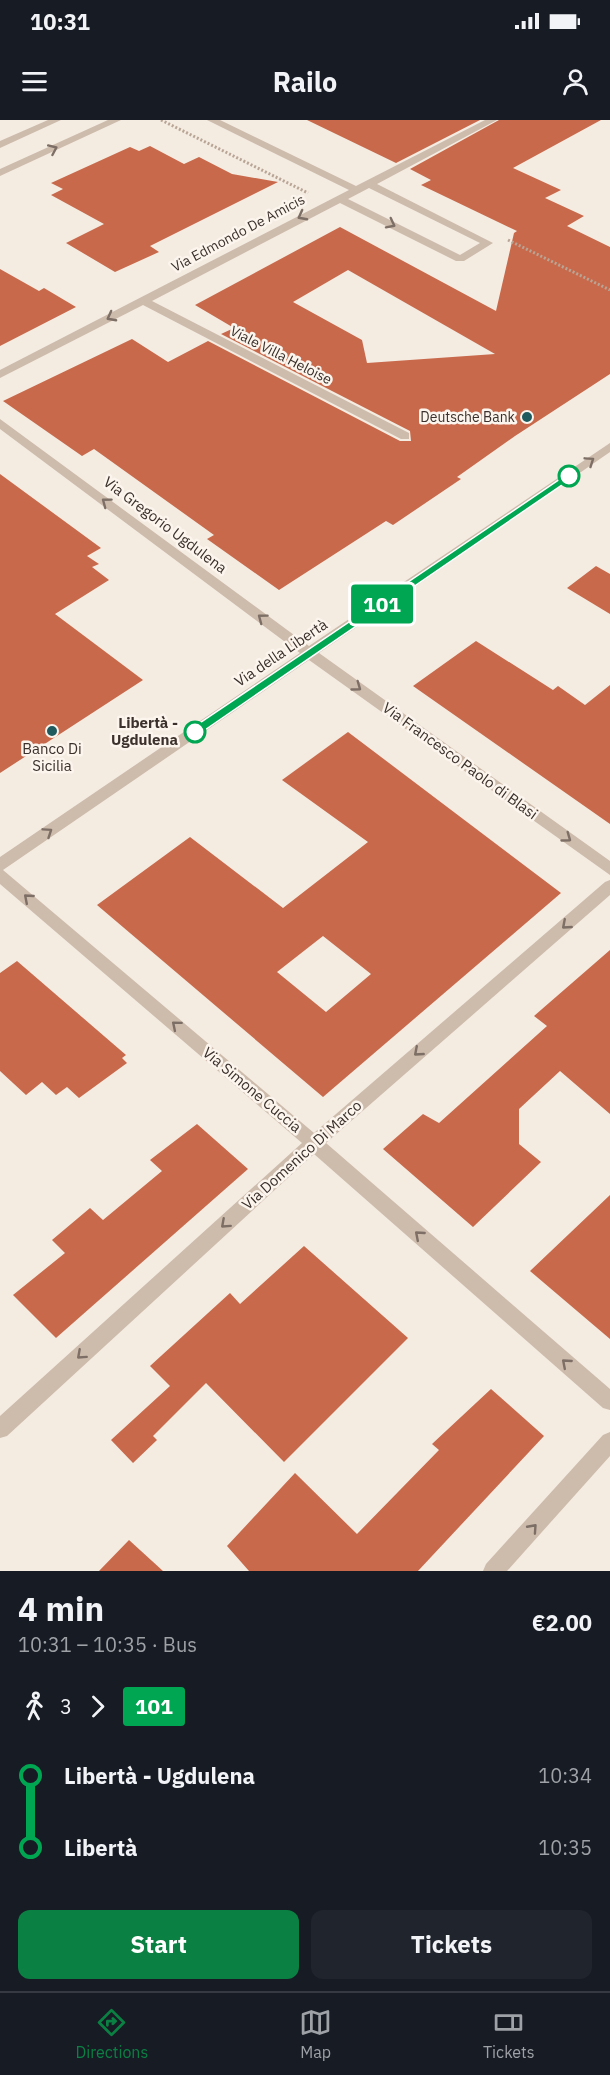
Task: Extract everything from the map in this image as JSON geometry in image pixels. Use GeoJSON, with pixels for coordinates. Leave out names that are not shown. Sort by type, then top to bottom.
{"type":"FeatureCollection","features":[{"type":"Feature","properties":{"kind":"street"},"geometry":{"type":"LineString","coordinates":[[0,137],[39,120]]}},
{"type":"Feature","properties":{"kind":"street"},"geometry":{"type":"LineString","coordinates":[[0,145],[56,120]]}},
{"type":"Feature","properties":{"kind":"street"},"geometry":{"type":"LineString","coordinates":[[0,173],[116,120]]}},
{"type":"Feature","properties":{"kind":"street"},"geometry":{"type":"LineString","coordinates":[[212,120],[354,189]]}},
{"type":"Feature","properties":{"kind":"street","name":"Via Edmondo De Amicis"},"geometry":{"type":"LineString","coordinates":[[0,375],[354,189],[492,120]]}},
{"type":"Feature","properties":{"kind":"street"},"geometry":{"type":"LineString","coordinates":[[338,198],[460,259],[488,243],[367,183]]}},
{"type":"Feature","properties":{"kind":"street","name":"Viale Villa Heloise"},"geometry":{"type":"LineString","coordinates":[[142,300],[405,436]]}},
{"type":"Feature","properties":{"kind":"street","name":"Via Gregorio Ugdulena"},"geometry":{"type":"LineString","coordinates":[[0,423],[310,653]]}},
{"type":"Feature","properties":{"kind":"street","name":"Via della Libertà"},"geometry":{"type":"LineString","coordinates":[[0,865],[610,447]]}},
{"type":"Feature","properties":{"kind":"street","name":"Via Francesco Paolo di Blasi"},"geometry":{"type":"LineString","coordinates":[[310,653],[610,868]]}},
{"type":"Feature","properties":{"kind":"street","name":"Via Simone Cuccia"},"geometry":{"type":"LineString","coordinates":[[0,875],[314,1143],[610,1401]]}},
{"type":"Feature","properties":{"kind":"street","name":"Via Domenico Di Marco"},"geometry":{"type":"LineString","coordinates":[[0,1429],[314,1143],[610,886]]}},
{"type":"Feature","properties":{"kind":"street"},"geometry":{"type":"LineString","coordinates":[[493,1571],[610,1442]]}},
{"type":"Feature","properties":{"kind":"path"},"geometry":{"type":"LineString","coordinates":[[160,120],[310,194]]}},
{"type":"Feature","properties":{"kind":"building"},"geometry":{"type":"Polygon","coordinates":[[[307,120],[480,120],[396,163],[307,120]]]}},
{"type":"Feature","properties":{"kind":"building"},"geometry":{"type":"Polygon","coordinates":[[[499,120],[601,120],[513,168],[561,190],[545,198],[584,216],[567,226],[610,247],[610,374],[515,436],[457,477],[461,479],[393,525],[386,521],[279,590],[207,539],[214,535],[94,449],[82,456],[3,401],[132,339],[168,362],[208,341],[400,441],[411,441],[410,431],[221,334],[234,328],[195,305],[340,227],[496,311],[514,233],[517,231],[421,185],[431,180],[410,169],[499,120]],[[348,270],[293,302],[362,340],[367,363],[495,354],[348,270]]]}},
{"type":"Feature","properties":{"kind":"building"},"geometry":{"type":"Polygon","coordinates":[[[150,146],[184,164],[199,157],[232,174],[278,182],[150,246],[159,252],[115,272],[66,243],[104,224],[51,195],[63,189],[51,183],[130,147],[139,151],[150,146]]]}},
{"type":"Feature","properties":{"kind":"building"},"geometry":{"type":"Polygon","coordinates":[[[0,269],[39,291],[44,288],[76,307],[0,346],[0,269]]]}},
{"type":"Feature","properties":{"kind":"building"},"geometry":{"type":"Polygon","coordinates":[[[0,474],[101,548],[87,556],[99,564],[92,567],[109,580],[55,614],[143,680],[0,773],[0,474]]]}},
{"type":"Feature","properties":{"kind":"building"},"geometry":{"type":"Polygon","coordinates":[[[596,566],[610,574],[610,614],[567,588],[596,566]]]}},
{"type":"Feature","properties":{"kind":"building"},"geometry":{"type":"Polygon","coordinates":[[[476,641],[553,690],[558,686],[585,705],[610,685],[610,824],[413,686],[476,641]]]}},
{"type":"Feature","properties":{"kind":"building"},"geometry":{"type":"Polygon","coordinates":[[[348,732],[561,893],[323,1097],[97,905],[190,837],[283,908],[368,842],[282,780],[348,732]],[[323,936],[277,972],[326,1012],[371,974],[323,936]]]}},
{"type":"Feature","properties":{"kind":"building"},"geometry":{"type":"Polygon","coordinates":[[[610,950],[610,1114],[560,1071],[519,1109],[519,1144],[541,1162],[473,1227],[383,1149],[423,1114],[439,1123],[547,1026],[534,1016],[610,950]]]}},
{"type":"Feature","properties":{"kind":"building"},"geometry":{"type":"Polygon","coordinates":[[[17,961],[126,1055],[122,1058],[127,1063],[79,1098],[67,1087],[56,1095],[42,1082],[26,1095],[0,1071],[0,973],[17,961]]]}},
{"type":"Feature","properties":{"kind":"building"},"geometry":{"type":"Polygon","coordinates":[[[197,1124],[248,1169],[56,1338],[13,1295],[65,1253],[52,1240],[90,1208],[103,1220],[162,1171],[150,1160],[197,1124]]]}},
{"type":"Feature","properties":{"kind":"building"},"geometry":{"type":"Polygon","coordinates":[[[610,1195],[610,1339],[530,1271],[610,1195]]]}},
{"type":"Feature","properties":{"kind":"building"},"geometry":{"type":"Polygon","coordinates":[[[304,1246],[408,1338],[284,1462],[206,1383],[153,1436],[157,1440],[133,1463],[111,1440],[170,1386],[150,1366],[230,1293],[240,1304],[304,1246]]]}},
{"type":"Feature","properties":{"kind":"building"},"geometry":{"type":"Polygon","coordinates":[[[491,1389],[544,1436],[418,1571],[249,1571],[227,1546],[295,1473],[357,1534],[439,1450],[432,1444],[491,1389]]]}},
{"type":"Feature","properties":{"kind":"building"},"geometry":{"type":"Polygon","coordinates":[[[129,1540],[163,1571],[99,1571],[129,1540]]]}},
{"type":"Feature","properties":{"kind":"bus line","name":"101"},"geometry":{"type":"LineString","coordinates":[[195,732],[569,476]]}},
{"type":"Feature","properties":{"kind":"place","name":"Deutsche Bank"},"geometry":{"type":"Point","coordinates":[527,417]}},
{"type":"Feature","properties":{"kind":"place","name":"Banco Di Sicilia"},"geometry":{"type":"Point","coordinates":[52,731]}},
{"type":"Feature","properties":{"kind":"place","name":"Libertà - Ugdulena"},"geometry":{"type":"Point","coordinates":[195,732]}}]}
